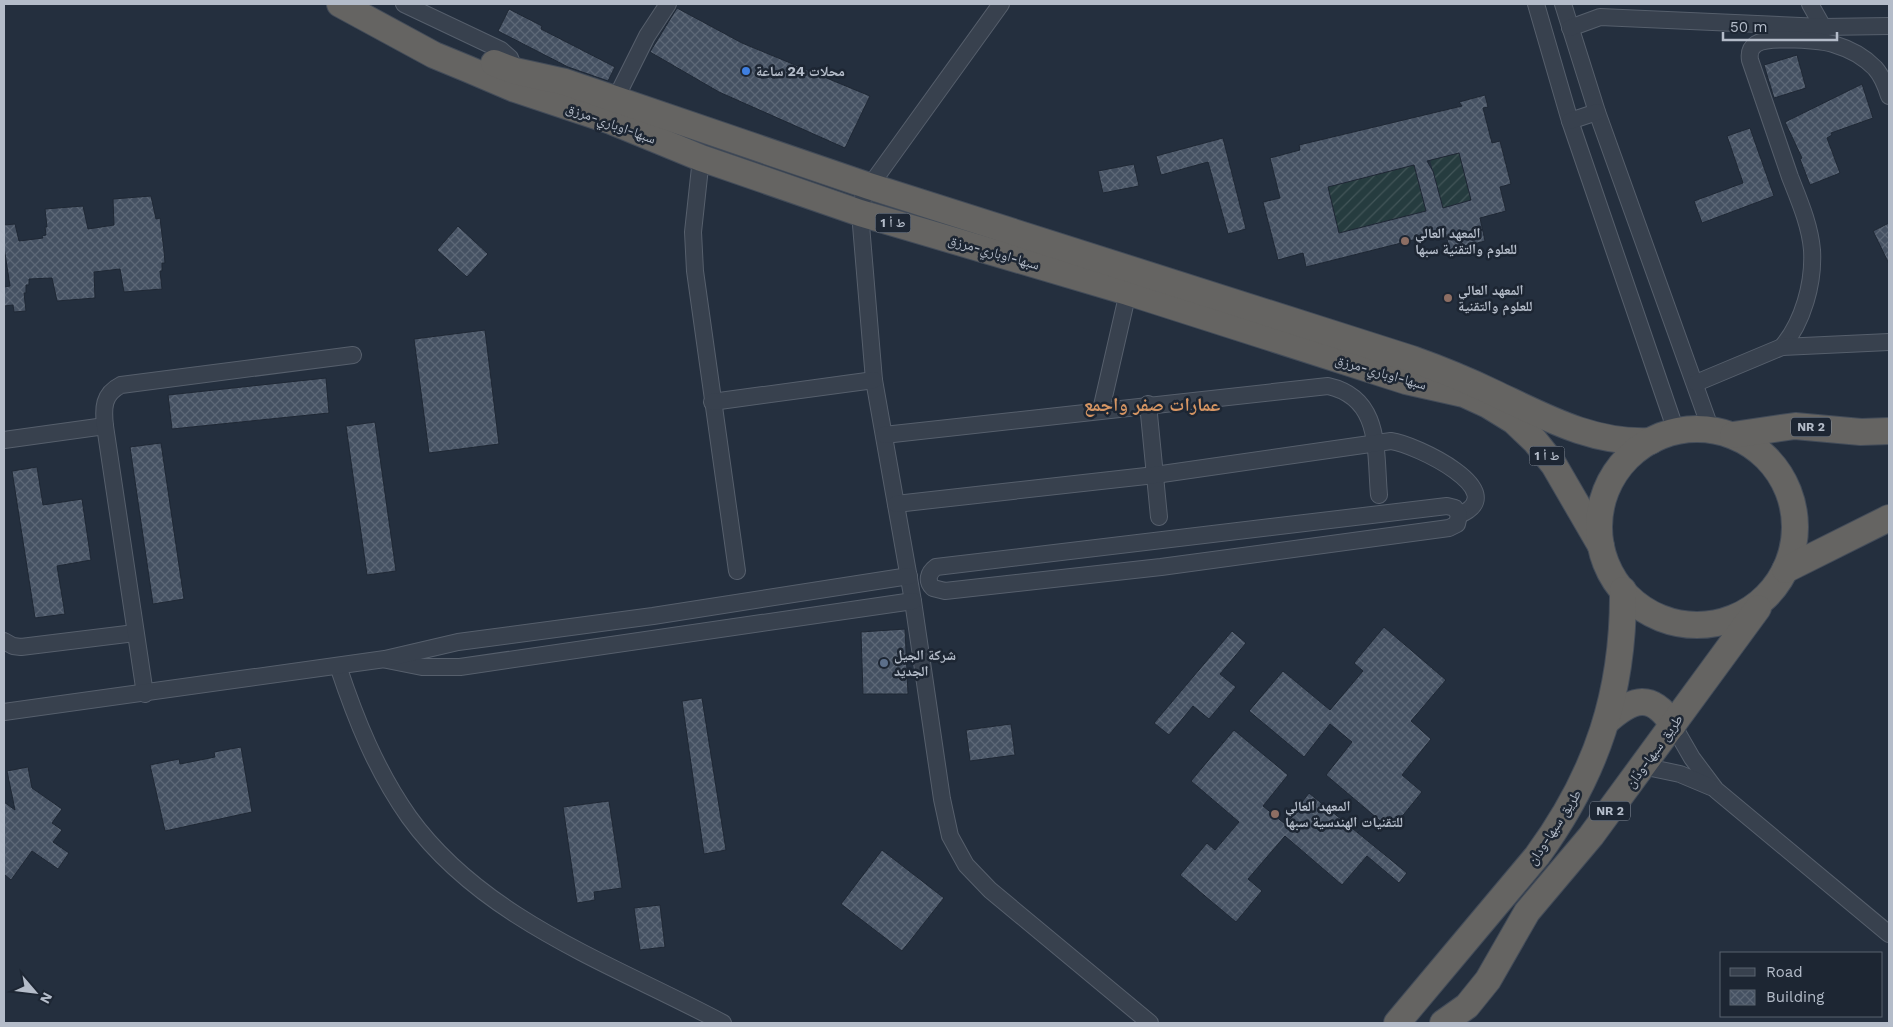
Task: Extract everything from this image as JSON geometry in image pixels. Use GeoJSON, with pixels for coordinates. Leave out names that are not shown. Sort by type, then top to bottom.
{"type":"FeatureCollection","features":[{"type":"Feature","properties":{"kind":"highway","name":"سبها-اوباري-مرزق"},"geometry":{"type":"LineString","coordinates":[[340,4],[434,55],[515,89],[610,121],[701,158],[860,213],[1128,292],[1406,381],[1467,388],[1488,405],[1514,421],[1535,442],[1558,472],[1601,546]]}},
{"type":"Feature","properties":{"kind":"highway","name":"سبها-اوباري-مرزق"},"geometry":{"type":"LineString","coordinates":[[372,4],[437,38],[515,71],[565,82],[869,186],[1412,359],[1467,388],[1575,430],[1614,440],[1651,441]]}},
{"type":"Feature","properties":{"kind":"highway","name":"NR 2"},"geometry":{"type":"LineString","coordinates":[[1722,432],[1794,426],[1861,432],[1889,431]]}},
{"type":"Feature","properties":{"kind":"highway"},"geometry":{"type":"LineString","coordinates":[[1676,431],[1722,432],[1757,448],[1779,473],[1788,491],[1794,510],[1795,530],[1785,570],[1770,592],[1760,602],[1733,618],[1704,625],[1681,623],[1659,617],[1639,606],[1622,590],[1613,577],[1601,546],[1600,518],[1606,492],[1620,467],[1639,448],[1651,441],[1676,431]]}},
{"type":"Feature","properties":{"kind":"highway"},"geometry":{"type":"LineString","coordinates":[[1785,570],[1889,518]]}},
{"type":"Feature","properties":{"kind":"highway","name":"طريق سبها-ودان"},"geometry":{"type":"LineString","coordinates":[[1397,1023],[1518,881],[1555,831],[1585,778],[1607,721],[1621,652],[1622,590]]}},
{"type":"Feature","properties":{"kind":"highway","name":"طريق سبها-ودّان"},"geometry":{"type":"LineString","coordinates":[[1443,1023],[1467,1006],[1488,980],[1527,912],[1591,836],[1770,592]]}},
{"type":"Feature","properties":{"kind":"highway"},"geometry":{"type":"LineString","coordinates":[[1607,721],[1629,704],[1639,701],[1658,706],[1673,724]]}},
{"type":"Feature","properties":{"kind":"street"},"geometry":{"type":"LineString","coordinates":[[404,4],[501,50],[510,58],[515,71]]}},
{"type":"Feature","properties":{"kind":"street"},"geometry":{"type":"LineString","coordinates":[[616,100],[647,36],[668,4]]}},
{"type":"Feature","properties":{"kind":"street"},"geometry":{"type":"LineString","coordinates":[[1001,4],[869,186],[860,213],[874,380],[913,600],[944,812],[957,851],[966,865],[990,890],[1150,1023]]}},
{"type":"Feature","properties":{"kind":"street"},"geometry":{"type":"LineString","coordinates":[[1536,4],[1570,121],[1676,431]]}},
{"type":"Feature","properties":{"kind":"street"},"geometry":{"type":"LineString","coordinates":[[1563,4],[1597,112],[1696,383],[1722,432]]}},
{"type":"Feature","properties":{"kind":"street"},"geometry":{"type":"LineString","coordinates":[[1570,28],[1600,16],[1622,4]]}},
{"type":"Feature","properties":{"kind":"street"},"geometry":{"type":"LineString","coordinates":[[1810,4],[1822,27]]}},
{"type":"Feature","properties":{"kind":"street"},"geometry":{"type":"LineString","coordinates":[[1600,16],[1822,27],[1889,26]]}},
{"type":"Feature","properties":{"kind":"street"},"geometry":{"type":"LineString","coordinates":[[1782,347],[1795,332],[1804,306],[1812,265],[1812,250],[1804,216],[1750,60],[1750,51],[1756,44],[1766,41],[1807,40],[1837,45],[1851,51],[1876,69],[1889,96]]}},
{"type":"Feature","properties":{"kind":"street"},"geometry":{"type":"LineString","coordinates":[[1570,121],[1597,112]]}},
{"type":"Feature","properties":{"kind":"street"},"geometry":{"type":"LineString","coordinates":[[701,158],[693,232],[694,258],[712,402],[737,571]]}},
{"type":"Feature","properties":{"kind":"street"},"geometry":{"type":"LineString","coordinates":[[1100,410],[1128,292]]}},
{"type":"Feature","properties":{"kind":"street"},"geometry":{"type":"LineString","coordinates":[[1696,383],[1782,347],[1889,342]]}},
{"type":"Feature","properties":{"kind":"street"},"geometry":{"type":"LineString","coordinates":[[145,694],[105,426],[104,402],[114,388],[121,385],[354,355]]}},
{"type":"Feature","properties":{"kind":"street"},"geometry":{"type":"LineString","coordinates":[[712,402],[874,380]]}},
{"type":"Feature","properties":{"kind":"street"},"geometry":{"type":"LineString","coordinates":[[884,435],[1148,404],[1328,386],[1347,392],[1362,405],[1372,423],[1379,495]]}},
{"type":"Feature","properties":{"kind":"street"},"geometry":{"type":"LineString","coordinates":[[1148,404],[1159,517]]}},
{"type":"Feature","properties":{"kind":"street"},"geometry":{"type":"LineString","coordinates":[[4,440],[105,426]]}},
{"type":"Feature","properties":{"kind":"street"},"geometry":{"type":"LineString","coordinates":[[896,504],[1155,475],[1391,441],[1418,449],[1471,484],[1476,493],[1475,504],[1467,512],[1459,515]]}},
{"type":"Feature","properties":{"kind":"street"},"geometry":{"type":"LineString","coordinates":[[1447,506],[1454,508],[1459,515],[1457,524],[1449,528],[1161,566],[940,592],[933,588],[929,581],[930,573],[936,567],[1447,506]]}},
{"type":"Feature","properties":{"kind":"street"},"geometry":{"type":"LineString","coordinates":[[1159,540],[1161,566]]}},
{"type":"Feature","properties":{"kind":"street"},"geometry":{"type":"LineString","coordinates":[[4,712],[145,694],[385,659],[437,646],[653,616],[909,576]]}},
{"type":"Feature","properties":{"kind":"street"},"geometry":{"type":"LineString","coordinates":[[385,659],[441,668],[460,668],[913,600]]}},
{"type":"Feature","properties":{"kind":"street"},"geometry":{"type":"LineString","coordinates":[[653,616],[655,638]]}},
{"type":"Feature","properties":{"kind":"street"},"geometry":{"type":"LineString","coordinates":[[4,641],[13,646],[21,646],[135,633]]}},
{"type":"Feature","properties":{"kind":"street"},"geometry":{"type":"LineString","coordinates":[[522,633],[526,657]]}},
{"type":"Feature","properties":{"kind":"street"},"geometry":{"type":"LineString","coordinates":[[338,666],[362,734],[387,783],[410,817],[454,866],[512,910],[560,939],[724,1023]]}},
{"type":"Feature","properties":{"kind":"street"},"geometry":{"type":"LineString","coordinates":[[1673,724],[1692,758],[1716,790],[1889,934]]}},
{"type":"Feature","properties":{"kind":"street"},"geometry":{"type":"LineString","coordinates":[[1642,766],[1680,774],[1716,790]]}},
{"type":"Feature","properties":{"kind":"green space"},"geometry":{"type":"Polygon","coordinates":[[[1459,153],[1471,200],[1443,208],[1430,160],[1459,153]]]}},
{"type":"Feature","properties":{"kind":"green space"},"geometry":{"type":"Polygon","coordinates":[[[1414,165],[1426,211],[1339,233],[1328,187],[1414,165]]]}},
{"type":"Feature","properties":{"kind":"building","name":"محلات 24 ساعة"},"geometry":{"type":"Polygon","coordinates":[[[677,8],[742,43],[870,96],[845,148],[719,92],[650,52],[677,8]]]}},
{"type":"Feature","properties":{"kind":"building"},"geometry":{"type":"Polygon","coordinates":[[[509,9],[542,26],[541,29],[615,67],[608,81],[568,67],[498,31],[509,9]]]}},
{"type":"Feature","properties":{"kind":"building"},"geometry":{"type":"Polygon","coordinates":[[[1797,55],[1806,88],[1774,98],[1764,65],[1797,55]]]}},
{"type":"Feature","properties":{"kind":"building"},"geometry":{"type":"Polygon","coordinates":[[[1862,84],[1873,118],[1831,133],[1832,135],[1827,138],[1840,173],[1810,185],[1800,159],[1802,158],[1785,122],[1862,84]]]}},
{"type":"Feature","properties":{"kind":"building"},"geometry":{"type":"Polygon","coordinates":[[[1485,95],[1488,107],[1483,108],[1492,143],[1500,141],[1511,184],[1500,187],[1506,211],[1480,218],[1485,241],[1450,250],[1445,232],[1306,267],[1303,253],[1278,260],[1263,202],[1280,198],[1270,158],[1300,150],[1299,145],[1462,106],[1459,102],[1485,95]],[[1459,153],[1427,161],[1433,171],[1443,208],[1471,200],[1459,153]],[[1414,165],[1328,187],[1339,233],[1426,211],[1414,165]]]}},
{"type":"Feature","properties":{"kind":"building"},"geometry":{"type":"Polygon","coordinates":[[[1750,128],[1774,196],[1702,223],[1694,201],[1743,183],[1727,136],[1750,128]]]}},
{"type":"Feature","properties":{"kind":"building"},"geometry":{"type":"Polygon","coordinates":[[[1223,138],[1246,229],[1228,234],[1208,162],[1161,175],[1156,156],[1223,138]]]}},
{"type":"Feature","properties":{"kind":"building"},"geometry":{"type":"Polygon","coordinates":[[[1134,164],[1139,186],[1103,193],[1098,171],[1134,164]]]}},
{"type":"Feature","properties":{"kind":"building"},"geometry":{"type":"Polygon","coordinates":[[[151,196],[156,219],[160,218],[164,251],[165,263],[162,263],[162,271],[160,271],[162,289],[124,292],[120,269],[94,272],[95,298],[57,301],[52,278],[29,279],[29,285],[26,285],[26,293],[24,293],[26,311],[14,312],[13,305],[4,306],[4,287],[10,286],[4,247],[4,225],[15,224],[19,241],[43,238],[42,236],[46,235],[45,227],[47,227],[45,209],[83,206],[88,229],[114,225],[113,199],[151,196]]]}},
{"type":"Feature","properties":{"kind":"building"},"geometry":{"type":"Polygon","coordinates":[[[1889,223],[1889,264],[1873,231],[1889,223]]]}},
{"type":"Feature","properties":{"kind":"building"},"geometry":{"type":"Polygon","coordinates":[[[458,226],[488,254],[467,277],[437,250],[458,226]]]}},
{"type":"Feature","properties":{"kind":"building"},"geometry":{"type":"Polygon","coordinates":[[[485,330],[499,444],[429,453],[414,339],[485,330]]]}},
{"type":"Feature","properties":{"kind":"building"},"geometry":{"type":"Polygon","coordinates":[[[326,378],[329,413],[172,429],[168,395],[326,378]]]}},
{"type":"Feature","properties":{"kind":"building"},"geometry":{"type":"Polygon","coordinates":[[[375,422],[396,571],[367,575],[346,426],[375,422]]]}},
{"type":"Feature","properties":{"kind":"building"},"geometry":{"type":"Polygon","coordinates":[[[161,443],[184,599],[153,604],[130,447],[161,443]]]}},
{"type":"Feature","properties":{"kind":"building"},"geometry":{"type":"Polygon","coordinates":[[[37,467],[43,505],[82,499],[91,560],[57,566],[65,614],[35,618],[12,471],[37,467]]]}},
{"type":"Feature","properties":{"kind":"building"},"geometry":{"type":"Polygon","coordinates":[[[1384,627],[1446,680],[1411,721],[1431,739],[1402,775],[1422,792],[1391,830],[1326,775],[1352,742],[1330,724],[1304,757],[1249,711],[1283,671],[1330,710],[1363,671],[1354,663],[1384,627]]]}},
{"type":"Feature","properties":{"kind":"building","name":"شركة الجيل الجديد"},"geometry":{"type":"Polygon","coordinates":[[[905,629],[908,694],[863,694],[861,632],[905,629]]]}},
{"type":"Feature","properties":{"kind":"building"},"geometry":{"type":"Polygon","coordinates":[[[1232,631],[1246,643],[1220,674],[1236,687],[1209,719],[1193,706],[1169,735],[1154,723],[1232,631]]]}},
{"type":"Feature","properties":{"kind":"building"},"geometry":{"type":"Polygon","coordinates":[[[702,698],[726,850],[704,854],[682,701],[702,698]]]}},
{"type":"Feature","properties":{"kind":"building"},"geometry":{"type":"Polygon","coordinates":[[[1011,724],[1015,755],[970,761],[966,730],[1011,724]]]}},
{"type":"Feature","properties":{"kind":"building"},"geometry":{"type":"Polygon","coordinates":[[[1234,730],[1288,775],[1263,806],[1285,824],[1309,793],[1407,873],[1399,883],[1367,856],[1342,885],[1285,836],[1248,879],[1262,891],[1236,922],[1180,875],[1207,843],[1215,850],[1239,822],[1191,781],[1234,730]]]}},
{"type":"Feature","properties":{"kind":"building"},"geometry":{"type":"Polygon","coordinates":[[[241,747],[252,812],[165,831],[150,765],[179,759],[180,764],[215,757],[214,752],[241,747]]]}},
{"type":"Feature","properties":{"kind":"building"},"geometry":{"type":"Polygon","coordinates":[[[28,767],[32,788],[62,809],[52,823],[62,830],[53,842],[69,853],[58,869],[32,851],[11,880],[4,874],[4,802],[15,810],[7,771],[28,767]]]}},
{"type":"Feature","properties":{"kind":"building"},"geometry":{"type":"Polygon","coordinates":[[[609,801],[622,888],[594,892],[595,900],[577,903],[563,807],[609,801]]]}},
{"type":"Feature","properties":{"kind":"building"},"geometry":{"type":"Polygon","coordinates":[[[882,850],[944,898],[902,951],[841,904],[882,850]]]}},
{"type":"Feature","properties":{"kind":"building"},"geometry":{"type":"Polygon","coordinates":[[[660,905],[665,947],[640,950],[634,908],[660,905]]]}},
{"type":"Feature","properties":{"kind":"place","name":"محلات 24 ساعة"},"geometry":{"type":"Point","coordinates":[746,71]}},
{"type":"Feature","properties":{"kind":"place","name":"المعهد العالي للعلوم والتقنية سبها"},"geometry":{"type":"Point","coordinates":[1405,241]}},
{"type":"Feature","properties":{"kind":"place","name":"المعهد العالي للعلوم والتقنية"},"geometry":{"type":"Point","coordinates":[1448,298]}},
{"type":"Feature","properties":{"kind":"place","name":"شركة الجيل الجديد"},"geometry":{"type":"Point","coordinates":[884,663]}},
{"type":"Feature","properties":{"kind":"place","name":"المعهد العالي للتقنيات الهندسية سبها"},"geometry":{"type":"Point","coordinates":[1275,814]}},
{"type":"Feature","properties":{"kind":"district","name":"عمارات صفر واجمع"},"geometry":{"type":"Point","coordinates":[1152,404]}}]}
